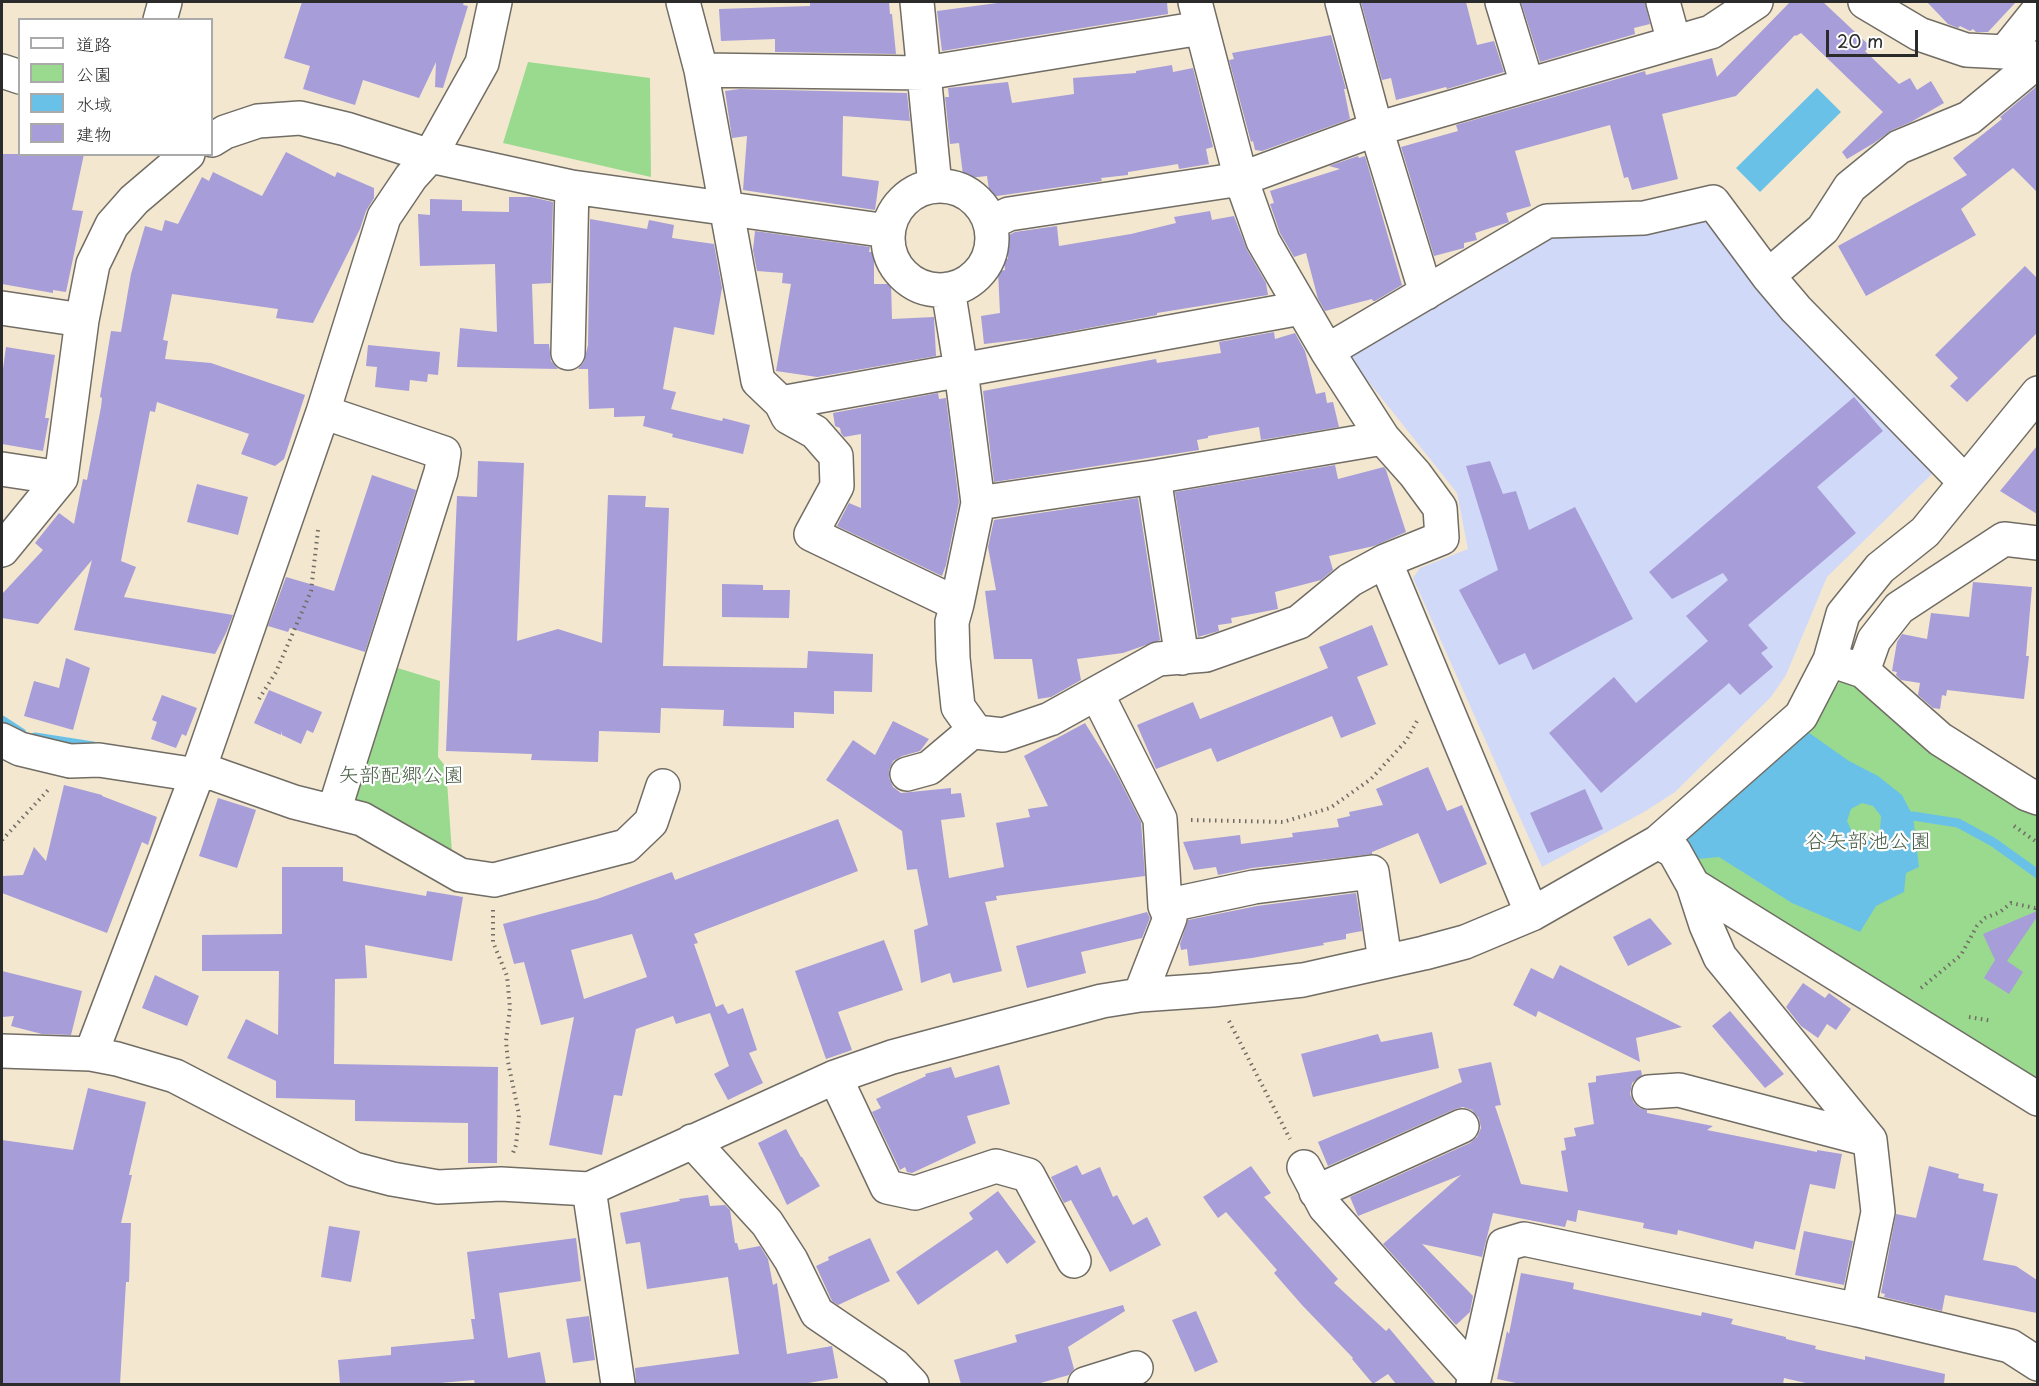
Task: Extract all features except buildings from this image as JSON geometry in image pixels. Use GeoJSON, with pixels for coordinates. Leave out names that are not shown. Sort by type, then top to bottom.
{"type":"FeatureCollection","features":[{"type":"Feature","properties":{"kind":"street"},"geometry":{"type":"LineString","coordinates":[[161,18],[165,2]]}},
{"type":"Feature","properties":{"kind":"street"},"geometry":{"type":"LineString","coordinates":[[91,1054],[197,775],[323,412],[384,217],[411,177],[430,156],[482,63],[495,2]]}},
{"type":"Feature","properties":{"kind":"street"},"geometry":{"type":"LineString","coordinates":[[683,2],[701,70],[758,381],[782,403],[788,417],[815,432],[836,456],[837,486],[811,534],[957,604]]}},
{"type":"Feature","properties":{"kind":"street"},"geometry":{"type":"LineString","coordinates":[[917,2],[935,186]]}},
{"type":"Feature","properties":{"kind":"street"},"geometry":{"type":"LineString","coordinates":[[1342,2],[1376,129],[1426,293]]}},
{"type":"Feature","properties":{"kind":"street"},"geometry":{"type":"LineString","coordinates":[[1502,2],[1527,84]]}},
{"type":"Feature","properties":{"kind":"street"},"geometry":{"type":"LineString","coordinates":[[1663,2],[1674,42]]}},
{"type":"Feature","properties":{"kind":"street"},"geometry":{"type":"LineString","coordinates":[[990,223],[1009,214],[1240,179],[1376,129],[1711,32],[1756,2]]}},
{"type":"Feature","properties":{"kind":"street"},"geometry":{"type":"LineString","coordinates":[[1865,2],[1919,34],[1966,50],[2005,51],[2037,60]]}},
{"type":"Feature","properties":{"kind":"street"},"geometry":{"type":"LineString","coordinates":[[2005,51],[2037,11]]}},
{"type":"Feature","properties":{"kind":"street"},"geometry":{"type":"LineString","coordinates":[[701,70],[925,73],[1198,15],[1240,179],[1263,241],[1327,351],[1383,438],[1415,474],[1440,508],[1442,538],[1385,561],[1350,580],[1299,622],[1206,656],[1158,659],[1050,719],[1003,735],[976,732],[958,707],[953,658],[952,622],[978,503],[948,289]]}},
{"type":"Feature","properties":{"kind":"street"},"geometry":{"type":"LineString","coordinates":[[1768,276],[1823,229],[1850,187],[1899,147],[1969,118],[2037,60]]}},
{"type":"Feature","properties":{"kind":"street"},"geometry":{"type":"LineString","coordinates":[[2,70],[18,76]]}},
{"type":"Feature","properties":{"kind":"street"},"geometry":{"type":"LineString","coordinates":[[213,139],[225,132],[258,121],[300,118],[346,129],[430,156],[572,187],[888,231]]}},
{"type":"Feature","properties":{"kind":"street"},"geometry":{"type":"LineString","coordinates":[[2,550],[61,478],[82,321],[93,264],[112,225],[134,200],[186,156]]}},
{"type":"Feature","properties":{"kind":"street"},"geometry":{"type":"LineString","coordinates":[[935,186],[953,188],[969,195],[982,207],[990,223],[993,241],[988,258],[979,273],[965,284],[948,289],[932,289],[916,284],[903,275],[894,262],[889,247],[888,231],[894,214],[904,201],[918,191],[935,186]]}},
{"type":"Feature","properties":{"kind":"street"},"geometry":{"type":"LineString","coordinates":[[568,354],[572,187]]}},
{"type":"Feature","properties":{"kind":"street"},"geometry":{"type":"LineString","coordinates":[[1327,351],[1547,220],[1644,218],[1713,202],[1768,276],[1796,309],[1965,482]]}},
{"type":"Feature","properties":{"kind":"street"},"geometry":{"type":"LineString","coordinates":[[2,308],[82,321]]}},
{"type":"Feature","properties":{"kind":"street"},"geometry":{"type":"LineString","coordinates":[[782,403],[1301,308]]}},
{"type":"Feature","properties":{"kind":"street"},"geometry":{"type":"LineString","coordinates":[[2,1051],[91,1054],[175,1076],[354,1169],[392,1179],[438,1187],[501,1184],[589,1189],[835,1077],[892,1057],[1090,1004],[1140,995],[1303,980],[1465,942],[1532,914],[1658,843],[1801,716],[1830,660],[1843,615],[1880,568],[1925,532],[2037,393]]}},
{"type":"Feature","properties":{"kind":"street"},"geometry":{"type":"LineString","coordinates":[[323,412],[444,453],[441,471],[333,811]]}},
{"type":"Feature","properties":{"kind":"street"},"geometry":{"type":"LineString","coordinates":[[978,503],[1154,477],[1383,438]]}},
{"type":"Feature","properties":{"kind":"street"},"geometry":{"type":"LineString","coordinates":[[2,469],[61,478]]}},
{"type":"Feature","properties":{"kind":"street"},"geometry":{"type":"LineString","coordinates":[[1154,477],[1182,658]]}},
{"type":"Feature","properties":{"kind":"street"},"geometry":{"type":"LineString","coordinates":[[1863,671],[1874,640],[1899,608],[2004,538],[2037,543]]}},
{"type":"Feature","properties":{"kind":"street"},"geometry":{"type":"LineString","coordinates":[[1385,561],[1532,914]]}},
{"type":"Feature","properties":{"kind":"street"},"geometry":{"type":"LineString","coordinates":[[1830,660],[1863,671],[1940,739],[2037,798]]}},
{"type":"Feature","properties":{"kind":"street"},"geometry":{"type":"LineString","coordinates":[[1097,694],[1160,819],[1165,906],[1170,918],[1140,995]]}},
{"type":"Feature","properties":{"kind":"street"},"geometry":{"type":"LineString","coordinates":[[907,774],[929,768],[974,730]]}},
{"type":"Feature","properties":{"kind":"street"},"geometry":{"type":"LineString","coordinates":[[2,740],[20,749],[70,761],[99,760],[197,775],[212,773],[294,802],[362,819],[460,875],[494,880],[626,846],[651,822],[663,786]]}},
{"type":"Feature","properties":{"kind":"street"},"geometry":{"type":"LineString","coordinates":[[1658,843],[1674,851],[1693,885],[1706,925],[1720,957],[1870,1140],[1878,1212],[1858,1310]]}},
{"type":"Feature","properties":{"kind":"street"},"geometry":{"type":"LineString","coordinates":[[1165,906],[1254,887],[1372,872],[1384,961]]}},
{"type":"Feature","properties":{"kind":"street"},"geometry":{"type":"LineString","coordinates":[[1693,885],[2037,1099]]}},
{"type":"Feature","properties":{"kind":"street"},"geometry":{"type":"LineString","coordinates":[[835,1077],[887,1186],[915,1193],[996,1166],[1028,1175],[1074,1261]]}},
{"type":"Feature","properties":{"kind":"street"},"geometry":{"type":"LineString","coordinates":[[1671,1083],[1870,1140]]}},
{"type":"Feature","properties":{"kind":"street"},"geometry":{"type":"LineString","coordinates":[[692,1141],[767,1223],[790,1260],[817,1313],[895,1366],[912,1384]]}},
{"type":"Feature","properties":{"kind":"street"},"geometry":{"type":"LineString","coordinates":[[1452,1141],[1310,1180],[1325,1207],[1474,1380]]}},
{"type":"Feature","properties":{"kind":"street"},"geometry":{"type":"LineString","coordinates":[[589,1189],[618,1384]]}},
{"type":"Feature","properties":{"kind":"street"},"geometry":{"type":"LineString","coordinates":[[1474,1380],[1504,1245],[1524,1239],[1858,1310],[2010,1346],[2037,1364]]}},
{"type":"Feature","properties":{"kind":"street"},"geometry":{"type":"LineString","coordinates":[[1085,1384],[1136,1368]]}},
{"type":"Feature","properties":{"kind":"path"},"geometry":{"type":"LineString","coordinates":[[1160,819],[1283,822],[1330,808],[1371,779],[1406,741],[1437,683]]}},
{"type":"Feature","properties":{"kind":"path"},"geometry":{"type":"LineString","coordinates":[[2,840],[43,798],[70,761]]}},
{"type":"Feature","properties":{"kind":"path"},"geometry":{"type":"LineString","coordinates":[[494,880],[493,942],[507,976],[510,1008],[506,1041],[519,1115],[516,1145],[501,1184]]}},
{"type":"Feature","properties":{"kind":"path"},"geometry":{"type":"LineString","coordinates":[[1917,990],[1961,955],[1977,926],[1985,918],[2000,912],[2011,903],[2035,909],[2037,906]]}},
{"type":"Feature","properties":{"kind":"path"},"geometry":{"type":"LineString","coordinates":[[1212,990],[1253,1064],[1285,1129]]}},
{"type":"Feature","properties":{"kind":"shaded area"},"geometry":{"type":"Polygon","coordinates":[[[1705,211],[1935,471],[1827,577],[1786,675],[1771,697],[1675,792],[1644,812],[1542,867],[1413,578],[1420,568],[1468,549],[1457,493],[1349,357],[1548,228],[1705,211]]]}},
{"type":"Feature","properties":{"kind":"green space"},"geometry":{"type":"Polygon","coordinates":[[[528,62],[650,78],[651,177],[503,143],[528,62]]]}},
{"type":"Feature","properties":{"kind":"green space","name":"矢部配郷公園"},"geometry":{"type":"Polygon","coordinates":[[[391,666],[440,681],[438,757],[446,767],[452,853],[351,800],[391,666]]]}},
{"type":"Feature","properties":{"kind":"green space","name":"谷矢部池公園"},"geometry":{"type":"Polygon","coordinates":[[[1841,680],[1852,680],[2037,811],[2037,1088],[1698,880],[1680,843],[1810,725],[1841,680]]]}},
{"type":"Feature","properties":{"kind":"water"},"geometry":{"type":"Polygon","coordinates":[[[1817,88],[1841,112],[1760,192],[1736,168],[1817,88]]]}},
{"type":"Feature","properties":{"kind":"water"},"geometry":{"type":"Polygon","coordinates":[[[1805,730],[1849,761],[1878,776],[1902,795],[1913,816],[1919,867],[1906,873],[1904,892],[1876,906],[1860,932],[1792,903],[1719,857],[1688,860],[1680,843],[1805,730]],[[1862,803],[1851,809],[1847,821],[1853,834],[1865,839],[1873,837],[1880,830],[1881,816],[1873,806],[1862,803]]]}},
{"type":"Feature","properties":{"kind":"waterway"},"geometry":{"type":"LineString","coordinates":[[2,720],[22,733]]}},
{"type":"Feature","properties":{"kind":"waterway"},"geometry":{"type":"LineString","coordinates":[[35,737],[93,746]]}},
{"type":"Feature","properties":{"kind":"waterway"},"geometry":{"type":"LineString","coordinates":[[1913,816],[1958,823],[1993,842],[2038,874]]}}]}
